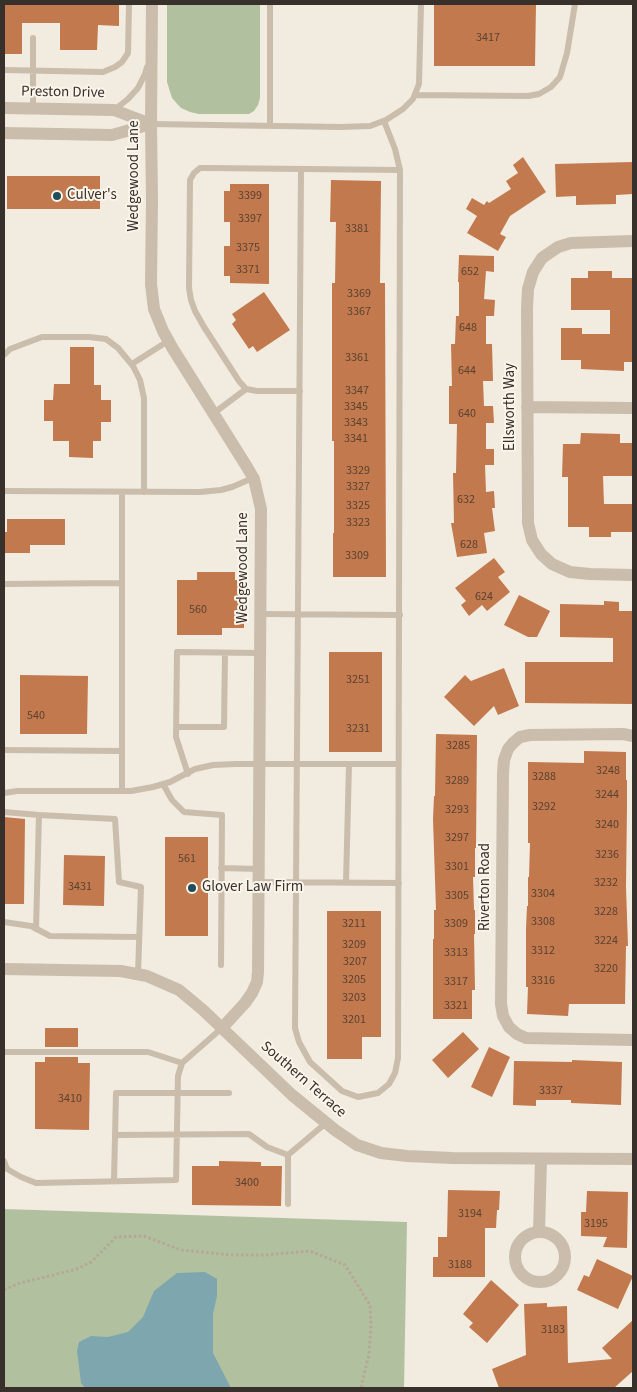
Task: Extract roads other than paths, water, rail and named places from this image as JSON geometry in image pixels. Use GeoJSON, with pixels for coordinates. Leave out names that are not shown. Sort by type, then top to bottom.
{"type":"FeatureCollection","features":[{"type":"Feature","properties":{"kind":"street","name":"Wedgewood Lane"},"geometry":{"type":"LineString","coordinates":[[152,4],[151,284],[154,309],[168,341],[253,478],[261,509],[258,972],[257,982],[252,993],[222,1028]]}},
{"type":"Feature","properties":{"kind":"street","name":"Preston Drive"},"geometry":{"type":"LineString","coordinates":[[4,108],[114,110],[151,124]]}},
{"type":"Feature","properties":{"kind":"street"},"geometry":{"type":"LineString","coordinates":[[4,133],[112,136],[151,124]]}},
{"type":"Feature","properties":{"kind":"street","name":"Ellsworth Way"},"geometry":{"type":"LineString","coordinates":[[633,241],[570,243],[558,247],[542,258],[533,272],[528,289],[527,407],[528,523],[532,540],[536,547],[552,564],[570,572],[633,575]]}},
{"type":"Feature","properties":{"kind":"street"},"geometry":{"type":"LineString","coordinates":[[527,407],[633,408]]}},
{"type":"Feature","properties":{"kind":"street","name":"Riverton Road"},"geometry":{"type":"LineString","coordinates":[[633,736],[623,734],[530,734],[520,737],[508,749],[504,760],[503,773],[502,1004],[503,1016],[509,1027],[517,1034],[526,1038],[633,1040]]}},
{"type":"Feature","properties":{"kind":"street","name":"Southern Terrace"},"geometry":{"type":"LineString","coordinates":[[4,969],[121,971],[148,976],[179,990],[203,1010],[292,1095],[326,1123],[357,1144],[381,1154],[452,1158],[633,1159]]}},
{"type":"Feature","properties":{"kind":"street"},"geometry":{"type":"LineString","coordinates":[[539,1232],[541,1158]]}},
{"type":"Feature","properties":{"kind":"street"},"geometry":{"type":"LineString","coordinates":[[539,1232],[548,1233],[561,1243],[566,1259],[559,1275],[552,1280],[544,1282],[528,1280],[517,1268],[515,1260],[518,1244],[531,1234],[539,1232]]}},
{"type":"Feature","properties":{"kind":"lane"},"geometry":{"type":"LineString","coordinates":[[4,70],[103,72],[115,67],[122,62],[128,53],[129,4]]}},
{"type":"Feature","properties":{"kind":"lane"},"geometry":{"type":"LineString","coordinates":[[270,4],[270,126]]}},
{"type":"Feature","properties":{"kind":"lane"},"geometry":{"type":"LineString","coordinates":[[151,124],[340,127],[370,126],[384,121],[403,109],[415,95],[419,84],[420,4]]}},
{"type":"Feature","properties":{"kind":"lane"},"geometry":{"type":"LineString","coordinates":[[415,95],[528,96],[539,94],[551,87],[560,76],[567,53],[575,4]]}},
{"type":"Feature","properties":{"kind":"lane"},"geometry":{"type":"LineString","coordinates":[[33,38],[33,109]]}},
{"type":"Feature","properties":{"kind":"lane"},"geometry":{"type":"LineString","coordinates":[[114,110],[128,99],[141,81],[145,74],[152,44]]}},
{"type":"Feature","properties":{"kind":"lane"},"geometry":{"type":"LineString","coordinates":[[301,169],[298,764],[294,1014],[298,1042],[310,1062],[342,1091],[358,1097],[378,1093],[389,1084],[395,1073],[398,1058],[400,170],[395,149],[384,121]]}},
{"type":"Feature","properties":{"kind":"lane"},"geometry":{"type":"LineString","coordinates":[[300,392],[257,392],[246,389],[195,311],[189,288],[190,180],[200,168],[400,170]]}},
{"type":"Feature","properties":{"kind":"lane"},"geometry":{"type":"LineString","coordinates":[[4,355],[10,349],[42,337],[106,339],[118,348],[132,364],[140,380],[144,398],[144,492]]}},
{"type":"Feature","properties":{"kind":"lane"},"geometry":{"type":"LineString","coordinates":[[132,364],[168,341]]}},
{"type":"Feature","properties":{"kind":"lane"},"geometry":{"type":"LineString","coordinates":[[214,413],[246,389]]}},
{"type":"Feature","properties":{"kind":"lane"},"geometry":{"type":"LineString","coordinates":[[4,491],[200,492],[232,488],[253,478]]}},
{"type":"Feature","properties":{"kind":"lane"},"geometry":{"type":"LineString","coordinates":[[122,492],[122,791]]}},
{"type":"Feature","properties":{"kind":"lane"},"geometry":{"type":"LineString","coordinates":[[4,584],[122,584]]}},
{"type":"Feature","properties":{"kind":"lane"},"geometry":{"type":"LineString","coordinates":[[260,614],[400,615]]}},
{"type":"Feature","properties":{"kind":"lane"},"geometry":{"type":"LineString","coordinates":[[188,774],[176,737],[177,652],[260,653]]}},
{"type":"Feature","properties":{"kind":"lane"},"geometry":{"type":"LineString","coordinates":[[176,727],[224,727],[225,653]]}},
{"type":"Feature","properties":{"kind":"lane"},"geometry":{"type":"LineString","coordinates":[[4,750],[122,752]]}},
{"type":"Feature","properties":{"kind":"lane"},"geometry":{"type":"LineString","coordinates":[[4,793],[18,791],[122,791],[154,788],[188,774],[195,769],[213,766],[259,764],[398,764]]}},
{"type":"Feature","properties":{"kind":"lane"},"geometry":{"type":"LineString","coordinates":[[346,883],[349,764]]}},
{"type":"Feature","properties":{"kind":"lane"},"geometry":{"type":"LineString","coordinates":[[163,784],[172,800],[184,812],[222,815],[221,965]]}},
{"type":"Feature","properties":{"kind":"lane"},"geometry":{"type":"LineString","coordinates":[[4,812],[115,819],[118,882],[141,887],[138,974]]}},
{"type":"Feature","properties":{"kind":"lane"},"geometry":{"type":"LineString","coordinates":[[36,929],[39,815]]}},
{"type":"Feature","properties":{"kind":"lane"},"geometry":{"type":"LineString","coordinates":[[221,868],[259,869]]}},
{"type":"Feature","properties":{"kind":"lane"},"geometry":{"type":"LineString","coordinates":[[259,882],[399,883]]}},
{"type":"Feature","properties":{"kind":"lane"},"geometry":{"type":"LineString","coordinates":[[4,922],[31,926],[50,936],[139,937]]}},
{"type":"Feature","properties":{"kind":"lane"},"geometry":{"type":"LineString","coordinates":[[4,1161],[7,1169],[36,1183],[176,1180],[178,1076],[182,1063],[222,1028]]}},
{"type":"Feature","properties":{"kind":"lane"},"geometry":{"type":"LineString","coordinates":[[4,1052],[148,1052],[182,1063]]}},
{"type":"Feature","properties":{"kind":"lane"},"geometry":{"type":"LineString","coordinates":[[114,1181],[116,1093],[229,1093]]}},
{"type":"Feature","properties":{"kind":"lane"},"geometry":{"type":"LineString","coordinates":[[288,1204],[288,1155],[326,1123]]}},
{"type":"Feature","properties":{"kind":"lane"},"geometry":{"type":"LineString","coordinates":[[115,1135],[249,1134],[267,1147],[288,1155]]}},
{"type":"Feature","properties":{"kind":"water"},"geometry":{"type":"Polygon","coordinates":[[[205,1272],[217,1279],[217,1296],[213,1314],[213,1353],[231,1388],[85,1388],[81,1383],[77,1351],[79,1342],[91,1336],[108,1337],[128,1332],[143,1317],[154,1291],[177,1273],[205,1272]]]}},
{"type":"Feature","properties":{"kind":"place","name":"Culver's"},"geometry":{"type":"Point","coordinates":[57,196]}},
{"type":"Feature","properties":{"kind":"place","name":"Glover Law Firm"},"geometry":{"type":"Point","coordinates":[192,888]}}]}
